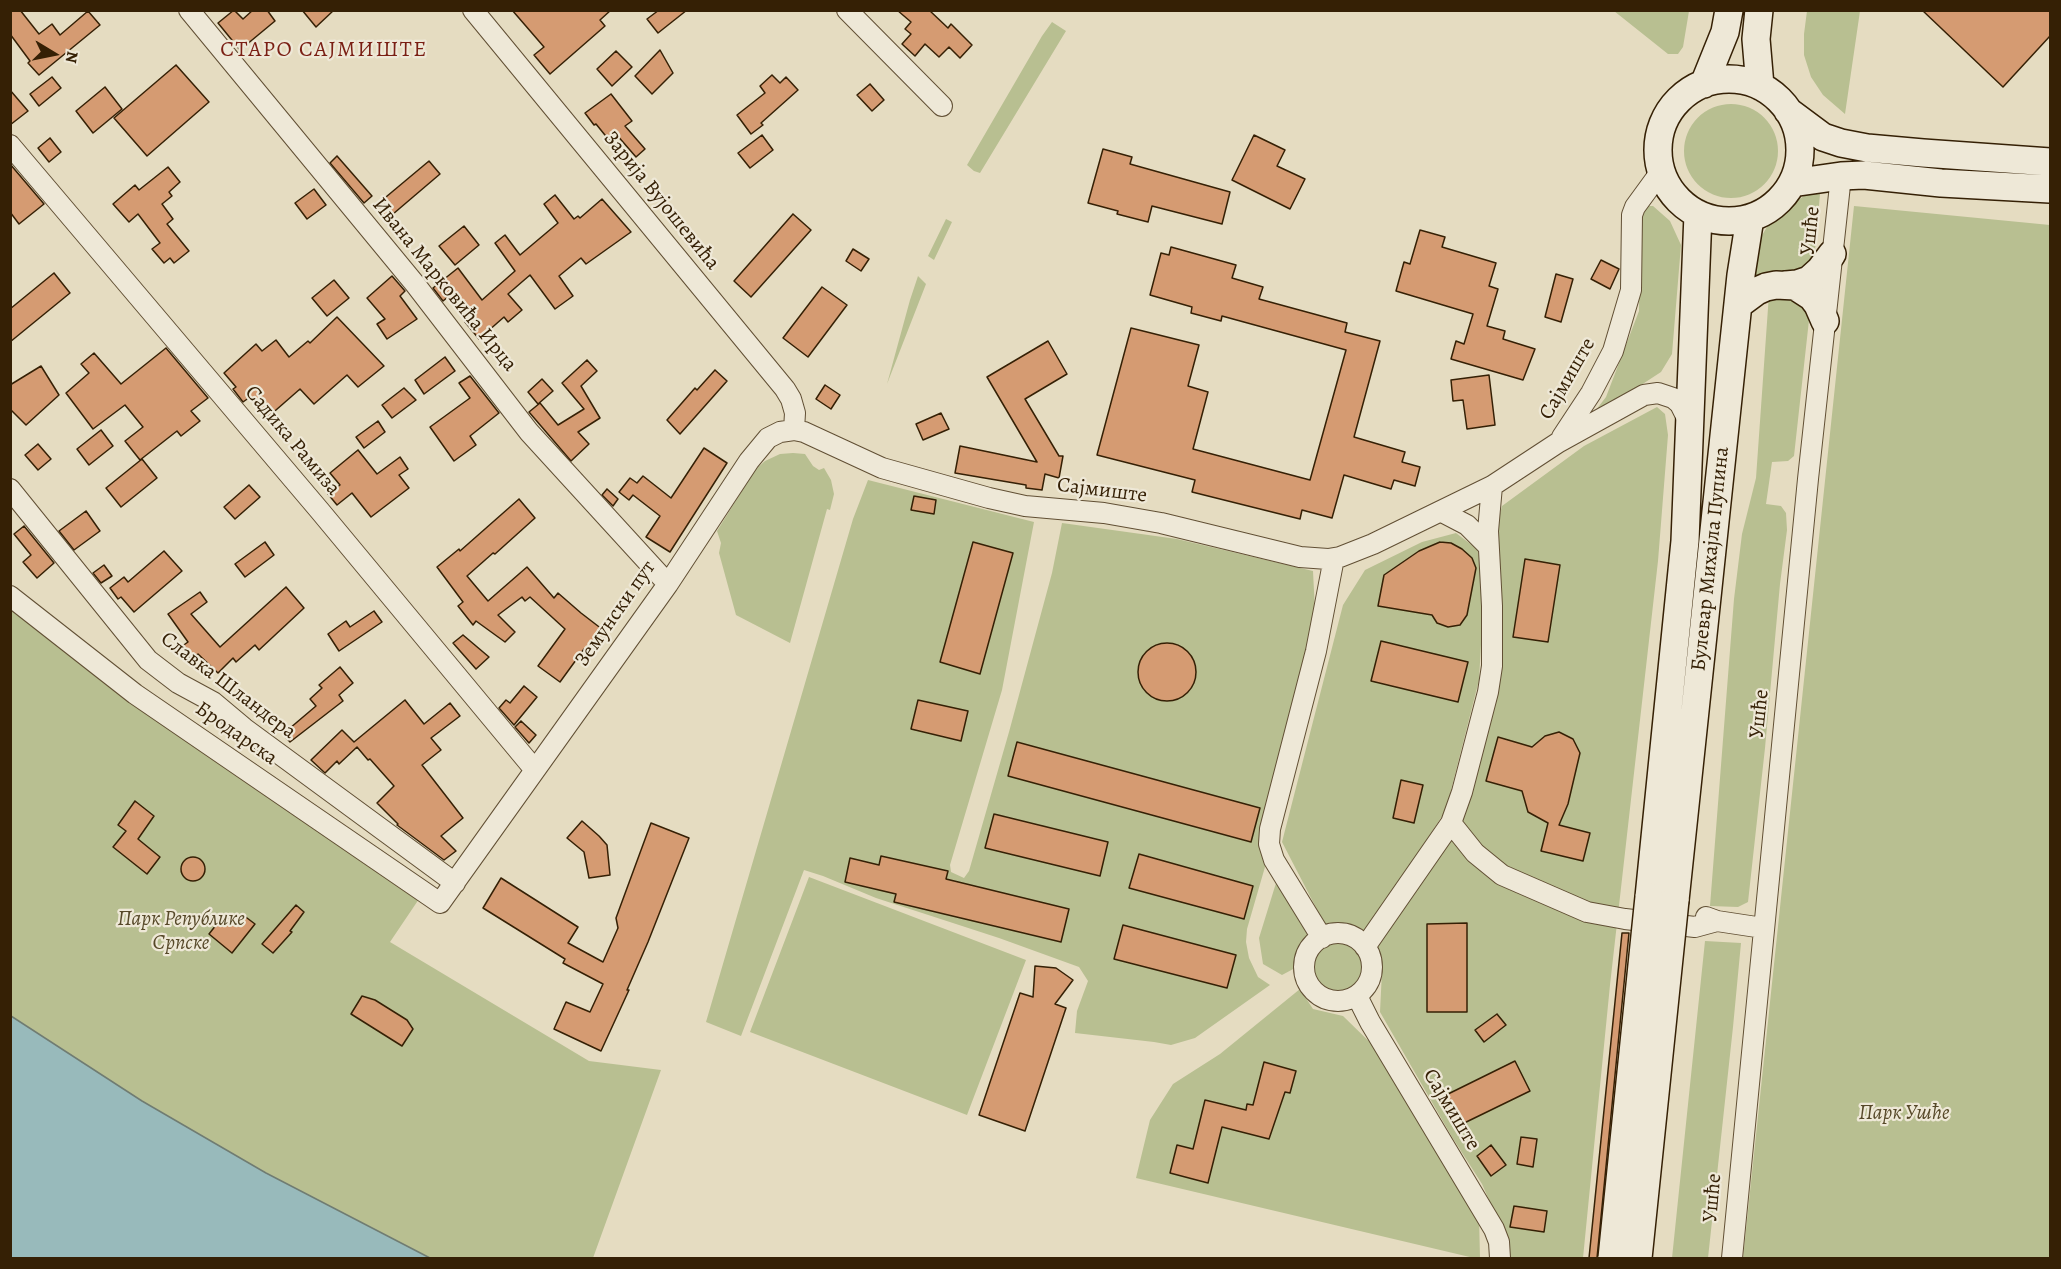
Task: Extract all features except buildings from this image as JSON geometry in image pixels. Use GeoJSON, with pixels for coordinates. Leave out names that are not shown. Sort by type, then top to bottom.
{"type":"FeatureCollection","features":[{"type":"Feature","properties":{"kind":"main road"},"geometry":{"type":"LineString","coordinates":[[1704,84],[1725,32],[1729,10]]}},
{"type":"Feature","properties":{"kind":"main road"},"geometry":{"type":"LineString","coordinates":[[1759,10],[1756,39],[1760,86]]}},
{"type":"Feature","properties":{"kind":"main road"},"geometry":{"type":"LineString","coordinates":[[1788,111],[1794,122],[1800,147],[1798,165],[1792,183],[1774,205],[1750,218],[1729,221],[1698,214],[1675,196],[1665,180],[1659,159],[1660,137],[1668,116],[1682,97],[1704,84],[1726,79],[1760,86],[1771,93],[1788,111],[1823,137],[1841,142],[1923,153],[2050,162]]}},
{"type":"Feature","properties":{"kind":"main road"},"geometry":{"type":"LineString","coordinates":[[1792,183],[1864,175],[1941,183],[2050,189]]}},
{"type":"Feature","properties":{"kind":"main road","name":"Булевар Михајла Пупина"},"geometry":{"type":"LineString","coordinates":[[1612,1258],[1685,541],[1698,214]]}},
{"type":"Feature","properties":{"kind":"main road","name":"Булевар Михајла Пупина"},"geometry":{"type":"LineString","coordinates":[[1638,1258],[1744,249],[1750,218]]}},
{"type":"Feature","properties":{"kind":"main road"},"geometry":{"type":"LineString","coordinates":[[1738,305],[1766,287],[1797,284],[1809,280],[1832,254]]}},
{"type":"Feature","properties":{"kind":"main road"},"geometry":{"type":"LineString","coordinates":[[1786,285],[1796,286],[1812,297],[1825,321]]}},
{"type":"Feature","properties":{"kind":"street","name":"Ивана Марковића Ирца"},"geometry":{"type":"LineString","coordinates":[[189,10],[415,285],[529,432],[668,585]]}},
{"type":"Feature","properties":{"kind":"street","name":"Зарија Вујошевића"},"geometry":{"type":"LineString","coordinates":[[473,10],[785,388],[795,413],[794,430]]}},
{"type":"Feature","properties":{"kind":"street"},"geometry":{"type":"LineString","coordinates":[[847,10],[942,106]]}},
{"type":"Feature","properties":{"kind":"street","name":"Садика Рамиза"},"geometry":{"type":"LineString","coordinates":[[10,145],[320,511],[535,770]]}},
{"type":"Feature","properties":{"kind":"street","name":"Сајмиште"},"geometry":{"type":"LineString","coordinates":[[1559,442],[1591,393],[1613,351],[1631,290],[1632,215],[1635,207],[1662,170]]}},
{"type":"Feature","properties":{"kind":"street","name":"Ушће"},"geometry":{"type":"LineString","coordinates":[[1732,1258],[1763,928],[1841,176]]}},
{"type":"Feature","properties":{"kind":"street","name":"Сајмиште"},"geometry":{"type":"LineString","coordinates":[[794,430],[812,435],[866,461],[903,474],[1025,506],[1104,513],[1195,531],[1300,557],[1334,558],[1373,544],[1492,486],[1559,442],[1644,395],[1651,393],[1668,395],[1677,401],[1690,424]]}},
{"type":"Feature","properties":{"kind":"street","name":"Земунски пут"},"geometry":{"type":"LineString","coordinates":[[440,903],[668,585],[764,443],[768,438],[780,432],[794,430]]}},
{"type":"Feature","properties":{"kind":"street"},"geometry":{"type":"LineString","coordinates":[[1365,947],[1451,823],[1462,792],[1491,678],[1492,606],[1488,546],[1492,486]]}},
{"type":"Feature","properties":{"kind":"street","name":"Славка Шландера"},"geometry":{"type":"LineString","coordinates":[[10,489],[148,660],[178,683],[213,702],[244,728],[455,883]]}},
{"type":"Feature","properties":{"kind":"street"},"geometry":{"type":"LineString","coordinates":[[1442,512],[1467,525],[1488,546]]}},
{"type":"Feature","properties":{"kind":"street"},"geometry":{"type":"LineString","coordinates":[[1322,938],[1274,860],[1269,844],[1270,829],[1316,651],[1334,558]]}},
{"type":"Feature","properties":{"kind":"street","name":"Бродарска"},"geometry":{"type":"LineString","coordinates":[[10,596],[135,694],[440,903]]}},
{"type":"Feature","properties":{"kind":"street"},"geometry":{"type":"LineString","coordinates":[[1451,823],[1485,864],[1523,885],[1587,912],[1624,919],[1695,927],[1717,921],[1763,928]]}},
{"type":"Feature","properties":{"kind":"street"},"geometry":{"type":"LineString","coordinates":[[1341,934],[1358,940],[1365,947],[1372,964],[1371,973],[1364,990],[1357,996],[1348,1000],[1331,1000],[1315,992],[1309,985],[1305,961],[1311,947],[1322,938],[1341,934]]}},
{"type":"Feature","properties":{"kind":"street","name":"Сајмиште"},"geometry":{"type":"LineString","coordinates":[[1357,996],[1370,1022],[1494,1229],[1500,1255]]}},
{"type":"Feature","properties":{"kind":"green space"},"geometry":{"type":"Polygon","coordinates":[[[1614,11],[1689,11],[1683,47],[1678,54],[1668,54],[1614,11]]]}},
{"type":"Feature","properties":{"kind":"green space"},"geometry":{"type":"Polygon","coordinates":[[[1807,11],[1860,11],[1845,114],[1823,95],[1811,77],[1804,55],[1807,11]]]}},
{"type":"Feature","properties":{"kind":"green space"},"geometry":{"type":"Polygon","coordinates":[[[1052,22],[1066,31],[980,173],[974,171],[967,165],[1052,22]]]}},
{"type":"Feature","properties":{"kind":"green space"},"geometry":{"type":"Polygon","coordinates":[[[1731,104],[1749,108],[1764,118],[1774,133],[1778,151],[1774,169],[1764,184],[1749,194],[1731,198],[1713,194],[1698,184],[1688,169],[1684,151],[1688,133],[1698,118],[1713,108],[1731,104]]]}},
{"type":"Feature","properties":{"kind":"green space"},"geometry":{"type":"Polygon","coordinates":[[[1816,191],[1820,194],[1814,262],[1806,270],[1753,282],[1760,239],[1768,225],[1792,204],[1816,191]]]}},
{"type":"Feature","properties":{"kind":"green space"},"geometry":{"type":"Polygon","coordinates":[[[1653,206],[1670,221],[1681,245],[1672,354],[1661,372],[1589,419],[1606,397],[1639,311],[1640,225],[1644,209],[1653,206]]]}},
{"type":"Feature","properties":{"kind":"green space","name":"Парк Ушће"},"geometry":{"type":"Polygon","coordinates":[[[1854,206],[2050,225],[2050,1258],[1743,1258],[1854,206]]]}},
{"type":"Feature","properties":{"kind":"green space"},"geometry":{"type":"Polygon","coordinates":[[[946,219],[952,222],[934,260],[928,256],[946,219]]]}},
{"type":"Feature","properties":{"kind":"green space"},"geometry":{"type":"Polygon","coordinates":[[[918,276],[926,284],[887,384],[910,300],[918,276]]]}},
{"type":"Feature","properties":{"kind":"green space"},"geometry":{"type":"Polygon","coordinates":[[[1769,294],[1795,297],[1807,311],[1809,320],[1794,456],[1788,461],[1772,462],[1766,504],[1781,506],[1786,513],[1787,530],[1748,902],[1738,907],[1710,906],[1734,599],[1742,534],[1756,478],[1769,294]]]}},
{"type":"Feature","properties":{"kind":"green space"},"geometry":{"type":"Polygon","coordinates":[[[1657,407],[1665,414],[1668,435],[1658,561],[1610,985],[1583,1258],[1506,1258],[1507,1241],[1482,1184],[1452,1137],[1380,1012],[1382,971],[1375,945],[1479,758],[1497,524],[1502,506],[1584,446],[1657,407]]]}},
{"type":"Feature","properties":{"kind":"green space"},"geometry":{"type":"Polygon","coordinates":[[[780,454],[805,454],[813,466],[819,470],[824,468],[831,480],[834,494],[830,510],[827,509],[790,643],[736,615],[719,553],[721,543],[717,531],[755,470],[765,461],[780,454]]]}},
{"type":"Feature","properties":{"kind":"green space"},"geometry":{"type":"Polygon","coordinates":[[[868,480],[1034,522],[1002,690],[950,865],[951,872],[964,878],[969,871],[1009,732],[1052,573],[1062,523],[1177,539],[1313,571],[1315,611],[1268,810],[1267,860],[1247,929],[1246,942],[1249,958],[1258,977],[1270,985],[1195,1038],[1171,1045],[1075,1033],[1077,1011],[1088,981],[1079,967],[876,898],[804,870],[741,1036],[706,1022],[853,519],[868,480]]]}},
{"type":"Feature","properties":{"kind":"green space"},"geometry":{"type":"Polygon","coordinates":[[[1456,533],[1477,549],[1485,574],[1479,680],[1446,810],[1365,935],[1357,928],[1341,924],[1326,927],[1282,842],[1343,605],[1365,570],[1422,542],[1456,533]]]}},
{"type":"Feature","properties":{"kind":"green space","name":"Парк Републике Српске"},"geometry":{"type":"Polygon","coordinates":[[[10,602],[419,899],[390,942],[589,1061],[661,1070],[593,1258],[430,1258],[266,1173],[142,1101],[11,1016],[10,602]]]}},
{"type":"Feature","properties":{"kind":"green space"},"geometry":{"type":"Polygon","coordinates":[[[809,877],[1026,960],[967,1115],[750,1032],[809,877]]]}},
{"type":"Feature","properties":{"kind":"green space"},"geometry":{"type":"Polygon","coordinates":[[[1276,883],[1312,937],[1300,953],[1297,967],[1282,975],[1263,964],[1259,938],[1276,883]]]}},
{"type":"Feature","properties":{"kind":"green space"},"geometry":{"type":"Polygon","coordinates":[[[1333,940],[1356,946],[1366,959],[1364,976],[1353,993],[1333,994],[1322,990],[1312,980],[1309,971],[1312,958],[1319,947],[1333,940]]]}},
{"type":"Feature","properties":{"kind":"green space"},"geometry":{"type":"Polygon","coordinates":[[[1705,941],[1741,943],[1733,1027],[1708,1258],[1672,1258],[1705,941]]]}},
{"type":"Feature","properties":{"kind":"green space"},"geometry":{"type":"Polygon","coordinates":[[[1300,989],[1313,1009],[1343,1016],[1384,1056],[1479,1215],[1480,1258],[1136,1178],[1150,1120],[1173,1084],[1220,1054],[1300,989]]]}},
{"type":"Feature","properties":{"kind":"water"},"geometry":{"type":"Polygon","coordinates":[[[11,1016],[142,1101],[266,1173],[430,1258],[11,1258],[11,1016]]]}},
{"type":"Feature","properties":{"kind":"district","name":"СТАРО САЈМИШТЕ"},"geometry":{"type":"Point","coordinates":[324,51]}}]}
